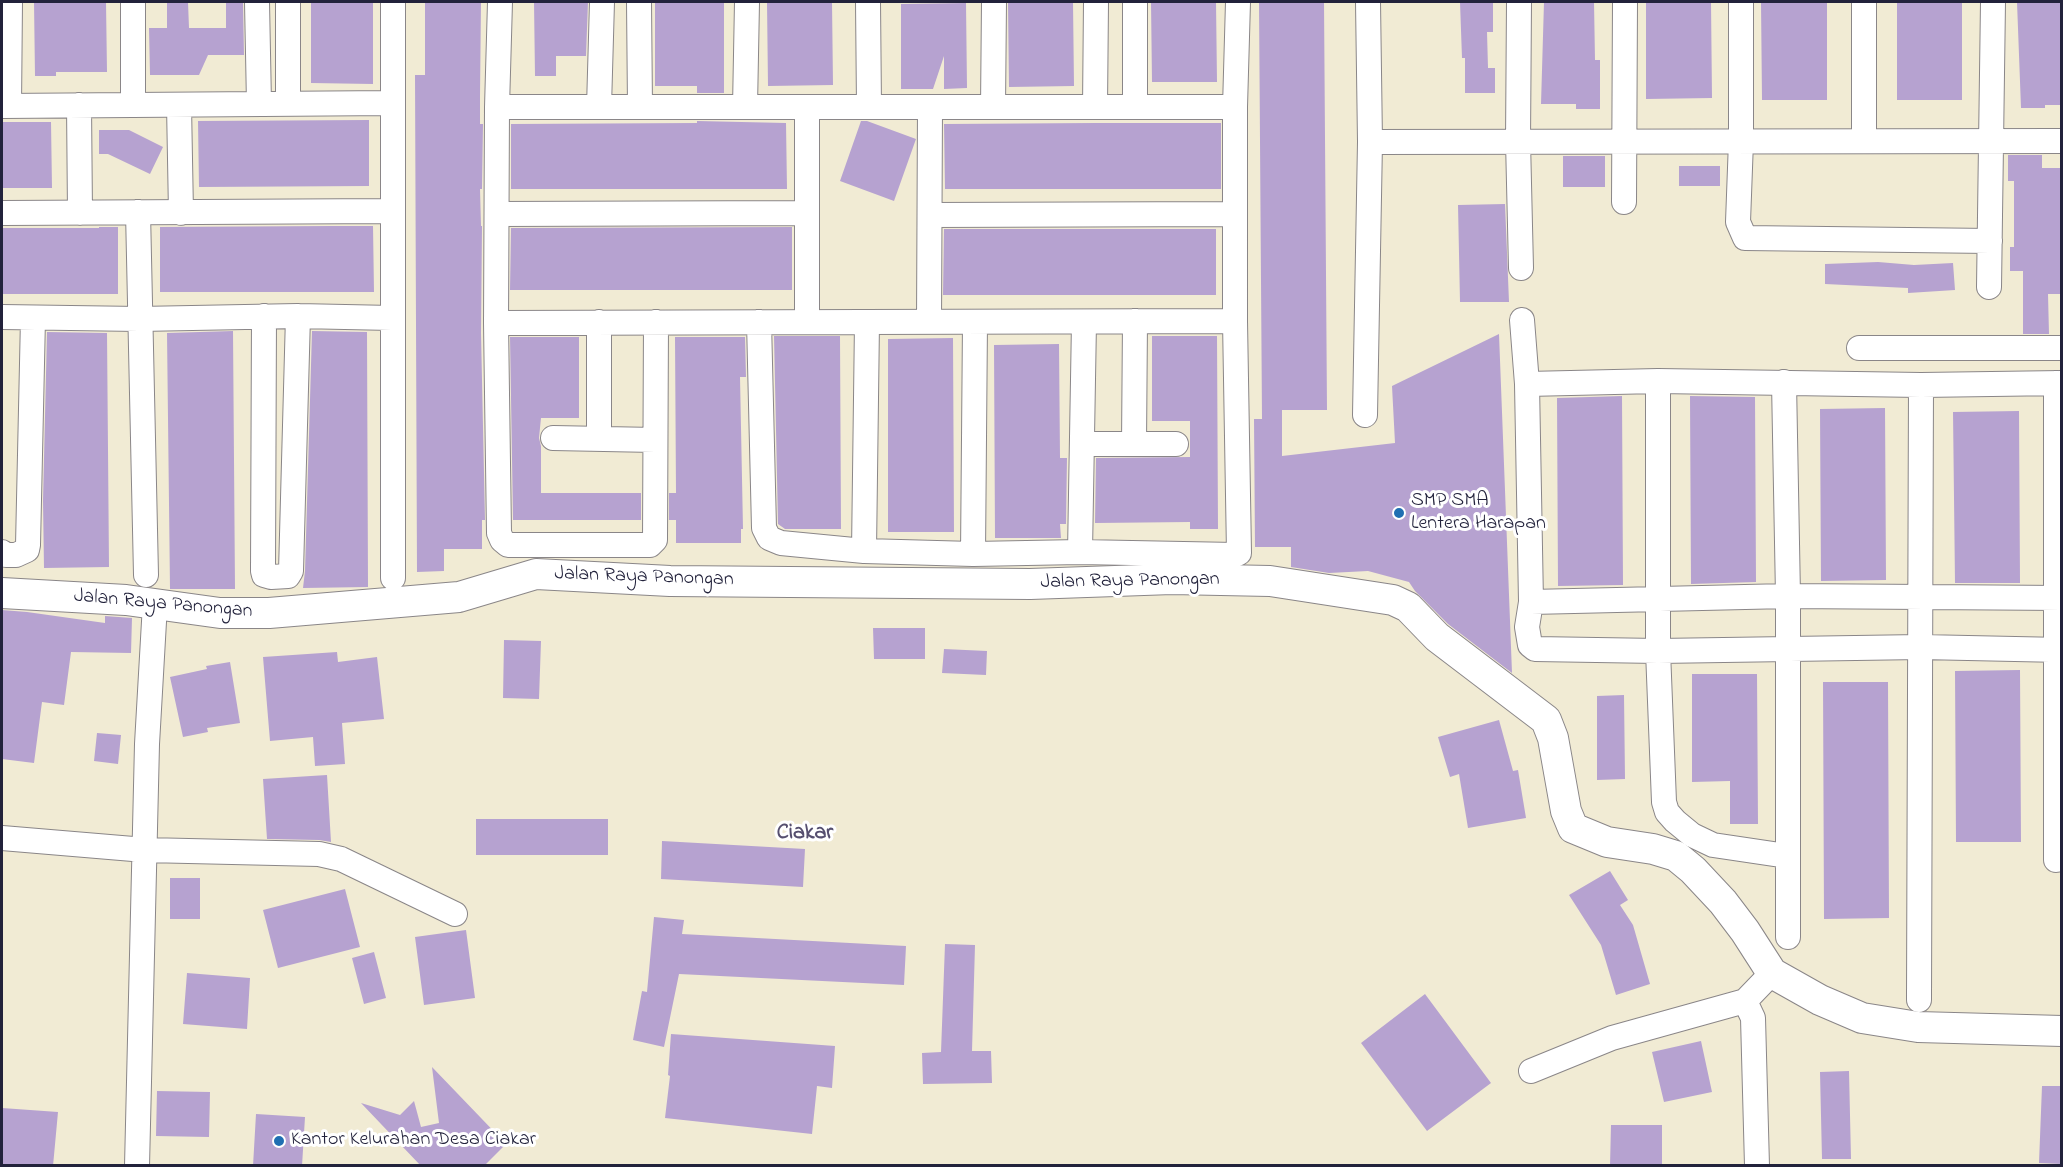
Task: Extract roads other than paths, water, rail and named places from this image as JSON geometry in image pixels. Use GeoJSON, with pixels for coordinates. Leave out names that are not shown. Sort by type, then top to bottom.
{"type":"FeatureCollection","features":[{"type":"Feature","properties":{"kind":"street"},"geometry":{"type":"LineString","coordinates":[[10,2],[5,106],[392,103]]}},
{"type":"Feature","properties":{"kind":"street"},"geometry":{"type":"LineString","coordinates":[[133,2],[133,105]]}},
{"type":"Feature","properties":{"kind":"street"},"geometry":{"type":"LineString","coordinates":[[257,2],[259,104]]}},
{"type":"Feature","properties":{"kind":"street"},"geometry":{"type":"LineString","coordinates":[[288,2],[288,104]]}},
{"type":"Feature","properties":{"kind":"street"},"geometry":{"type":"LineString","coordinates":[[393,2],[393,578]]}},
{"type":"Feature","properties":{"kind":"street"},"geometry":{"type":"LineString","coordinates":[[500,2],[496,322],[499,533],[508,545],[650,545],[655,540],[656,322]]}},
{"type":"Feature","properties":{"kind":"street"},"geometry":{"type":"LineString","coordinates":[[599,107],[602,2]]}},
{"type":"Feature","properties":{"kind":"street"},"geometry":{"type":"LineString","coordinates":[[639,2],[640,107]]}},
{"type":"Feature","properties":{"kind":"street"},"geometry":{"type":"LineString","coordinates":[[746,107],[747,2]]}},
{"type":"Feature","properties":{"kind":"street"},"geometry":{"type":"LineString","coordinates":[[868,2],[869,107]]}},
{"type":"Feature","properties":{"kind":"street"},"geometry":{"type":"LineString","coordinates":[[993,107],[994,2]]}},
{"type":"Feature","properties":{"kind":"street"},"geometry":{"type":"LineString","coordinates":[[1095,107],[1096,2]]}},
{"type":"Feature","properties":{"kind":"street"},"geometry":{"type":"LineString","coordinates":[[1135,2],[1135,107]]}},
{"type":"Feature","properties":{"kind":"street"},"geometry":{"type":"LineString","coordinates":[[759,322],[764,528],[769,538],[781,543],[864,551],[973,554],[1080,552],[1235,555],[1239,553],[1235,321],[1235,107],[1238,2]]}},
{"type":"Feature","properties":{"kind":"street"},"geometry":{"type":"LineString","coordinates":[[1365,415],[1370,142],[1368,2]]}},
{"type":"Feature","properties":{"kind":"street"},"geometry":{"type":"LineString","coordinates":[[1519,2],[1518,141],[1521,268]]}},
{"type":"Feature","properties":{"kind":"street"},"geometry":{"type":"LineString","coordinates":[[1624,202],[1625,2]]}},
{"type":"Feature","properties":{"kind":"street"},"geometry":{"type":"LineString","coordinates":[[1741,2],[1741,141],[1738,222],[1746,238],[1990,241]]}},
{"type":"Feature","properties":{"kind":"street"},"geometry":{"type":"LineString","coordinates":[[1864,2],[1864,141]]}},
{"type":"Feature","properties":{"kind":"street"},"geometry":{"type":"LineString","coordinates":[[1989,287],[1993,2]]}},
{"type":"Feature","properties":{"kind":"street"},"geometry":{"type":"LineString","coordinates":[[79,105],[80,213]]}},
{"type":"Feature","properties":{"kind":"street"},"geometry":{"type":"LineString","coordinates":[[179,105],[181,213]]}},
{"type":"Feature","properties":{"kind":"street"},"geometry":{"type":"LineString","coordinates":[[497,107],[1235,107]]}},
{"type":"Feature","properties":{"kind":"street"},"geometry":{"type":"LineString","coordinates":[[807,107],[807,322]]}},
{"type":"Feature","properties":{"kind":"street"},"geometry":{"type":"LineString","coordinates":[[928,322],[930,107]]}},
{"type":"Feature","properties":{"kind":"street"},"geometry":{"type":"LineString","coordinates":[[1370,142],[2061,141]]}},
{"type":"Feature","properties":{"kind":"street"},"geometry":{"type":"LineString","coordinates":[[138,212],[146,575]]}},
{"type":"Feature","properties":{"kind":"street"},"geometry":{"type":"LineString","coordinates":[[2,213],[392,212]]}},
{"type":"Feature","properties":{"kind":"street"},"geometry":{"type":"LineString","coordinates":[[497,214],[807,213]]}},
{"type":"Feature","properties":{"kind":"street"},"geometry":{"type":"LineString","coordinates":[[930,215],[1235,214]]}},
{"type":"Feature","properties":{"kind":"street"},"geometry":{"type":"LineString","coordinates":[[2,317],[140,320],[264,316],[392,318]]}},
{"type":"Feature","properties":{"kind":"street"},"geometry":{"type":"LineString","coordinates":[[264,316],[263,571],[264,575],[271,577],[288,576],[291,571],[298,316]]}},
{"type":"Feature","properties":{"kind":"street"},"geometry":{"type":"LineString","coordinates":[[2,552],[6,555],[16,555],[27,550],[28,545],[33,318]]}},
{"type":"Feature","properties":{"kind":"street"},"geometry":{"type":"LineString","coordinates":[[1522,320],[1527,384],[1531,602],[1527,627],[1530,645],[1535,649],[1658,651],[1921,647],[2059,650]]}},
{"type":"Feature","properties":{"kind":"street"},"geometry":{"type":"LineString","coordinates":[[1134,444],[1135,321]]}},
{"type":"Feature","properties":{"kind":"street"},"geometry":{"type":"LineString","coordinates":[[496,322],[1235,321]]}},
{"type":"Feature","properties":{"kind":"street"},"geometry":{"type":"LineString","coordinates":[[599,322],[599,439]]}},
{"type":"Feature","properties":{"kind":"street"},"geometry":{"type":"LineString","coordinates":[[864,551],[867,322]]}},
{"type":"Feature","properties":{"kind":"street"},"geometry":{"type":"LineString","coordinates":[[973,554],[975,322]]}},
{"type":"Feature","properties":{"kind":"street"},"geometry":{"type":"LineString","coordinates":[[1080,552],[1084,322]]}},
{"type":"Feature","properties":{"kind":"street"},"geometry":{"type":"LineString","coordinates":[[1859,348],[2061,348]]}},
{"type":"Feature","properties":{"kind":"street"},"geometry":{"type":"LineString","coordinates":[[1527,384],[1658,381],[1921,385],[2059,383],[2059,779],[2056,860]]}},
{"type":"Feature","properties":{"kind":"street"},"geometry":{"type":"LineString","coordinates":[[1658,381],[1658,651],[1664,802],[1667,812],[1675,821],[1692,835],[1713,846],[1787,856]]}},
{"type":"Feature","properties":{"kind":"street"},"geometry":{"type":"LineString","coordinates":[[1784,382],[1788,596],[1788,937]]}},
{"type":"Feature","properties":{"kind":"street"},"geometry":{"type":"LineString","coordinates":[[1919,1000],[1921,385]]}},
{"type":"Feature","properties":{"kind":"street"},"geometry":{"type":"LineString","coordinates":[[553,438],[655,440]]}},
{"type":"Feature","properties":{"kind":"street"},"geometry":{"type":"LineString","coordinates":[[1082,444],[1176,444]]}},
{"type":"Feature","properties":{"kind":"street","name":"Jalan Raya Panongan"},"geometry":{"type":"LineString","coordinates":[[2,593],[126,600],[220,612],[268,613],[459,597],[536,574],[670,581],[1030,584],[1172,579],[1270,581],[1393,600],[1408,607],[1437,637],[1546,720],[1553,738],[1566,811],[1573,828],[1587,836],[1607,842],[1653,849],[1676,856],[1693,870],[1723,902],[1772,973],[1820,1000],[1862,1018],[1918,1027],[2061,1031]]}},
{"type":"Feature","properties":{"kind":"street"},"geometry":{"type":"LineString","coordinates":[[1531,602],[1788,596],[2059,598]]}},
{"type":"Feature","properties":{"kind":"street"},"geometry":{"type":"LineString","coordinates":[[137,1166],[147,744],[155,604]]}},
{"type":"Feature","properties":{"kind":"street"},"geometry":{"type":"LineString","coordinates":[[2,838],[146,850],[319,854],[341,859],[455,914]]}},
{"type":"Feature","properties":{"kind":"street"},"geometry":{"type":"LineString","coordinates":[[1531,1071],[1612,1038],[1745,1001],[1772,973]]}},
{"type":"Feature","properties":{"kind":"street"},"geometry":{"type":"LineString","coordinates":[[1745,1001],[1753,1018],[1757,1166]]}},
{"type":"Feature","properties":{"kind":"place","name":"SMP SMA Lentera Harapan"},"geometry":{"type":"Point","coordinates":[1399,513]}},
{"type":"Feature","properties":{"kind":"place","name":"Kantor Kelurahan Desa Ciakar"},"geometry":{"type":"Point","coordinates":[279,1141]}},
{"type":"Feature","properties":{"kind":"district","name":"Ciakar"},"geometry":{"type":"Point","coordinates":[805,834]}}]}
